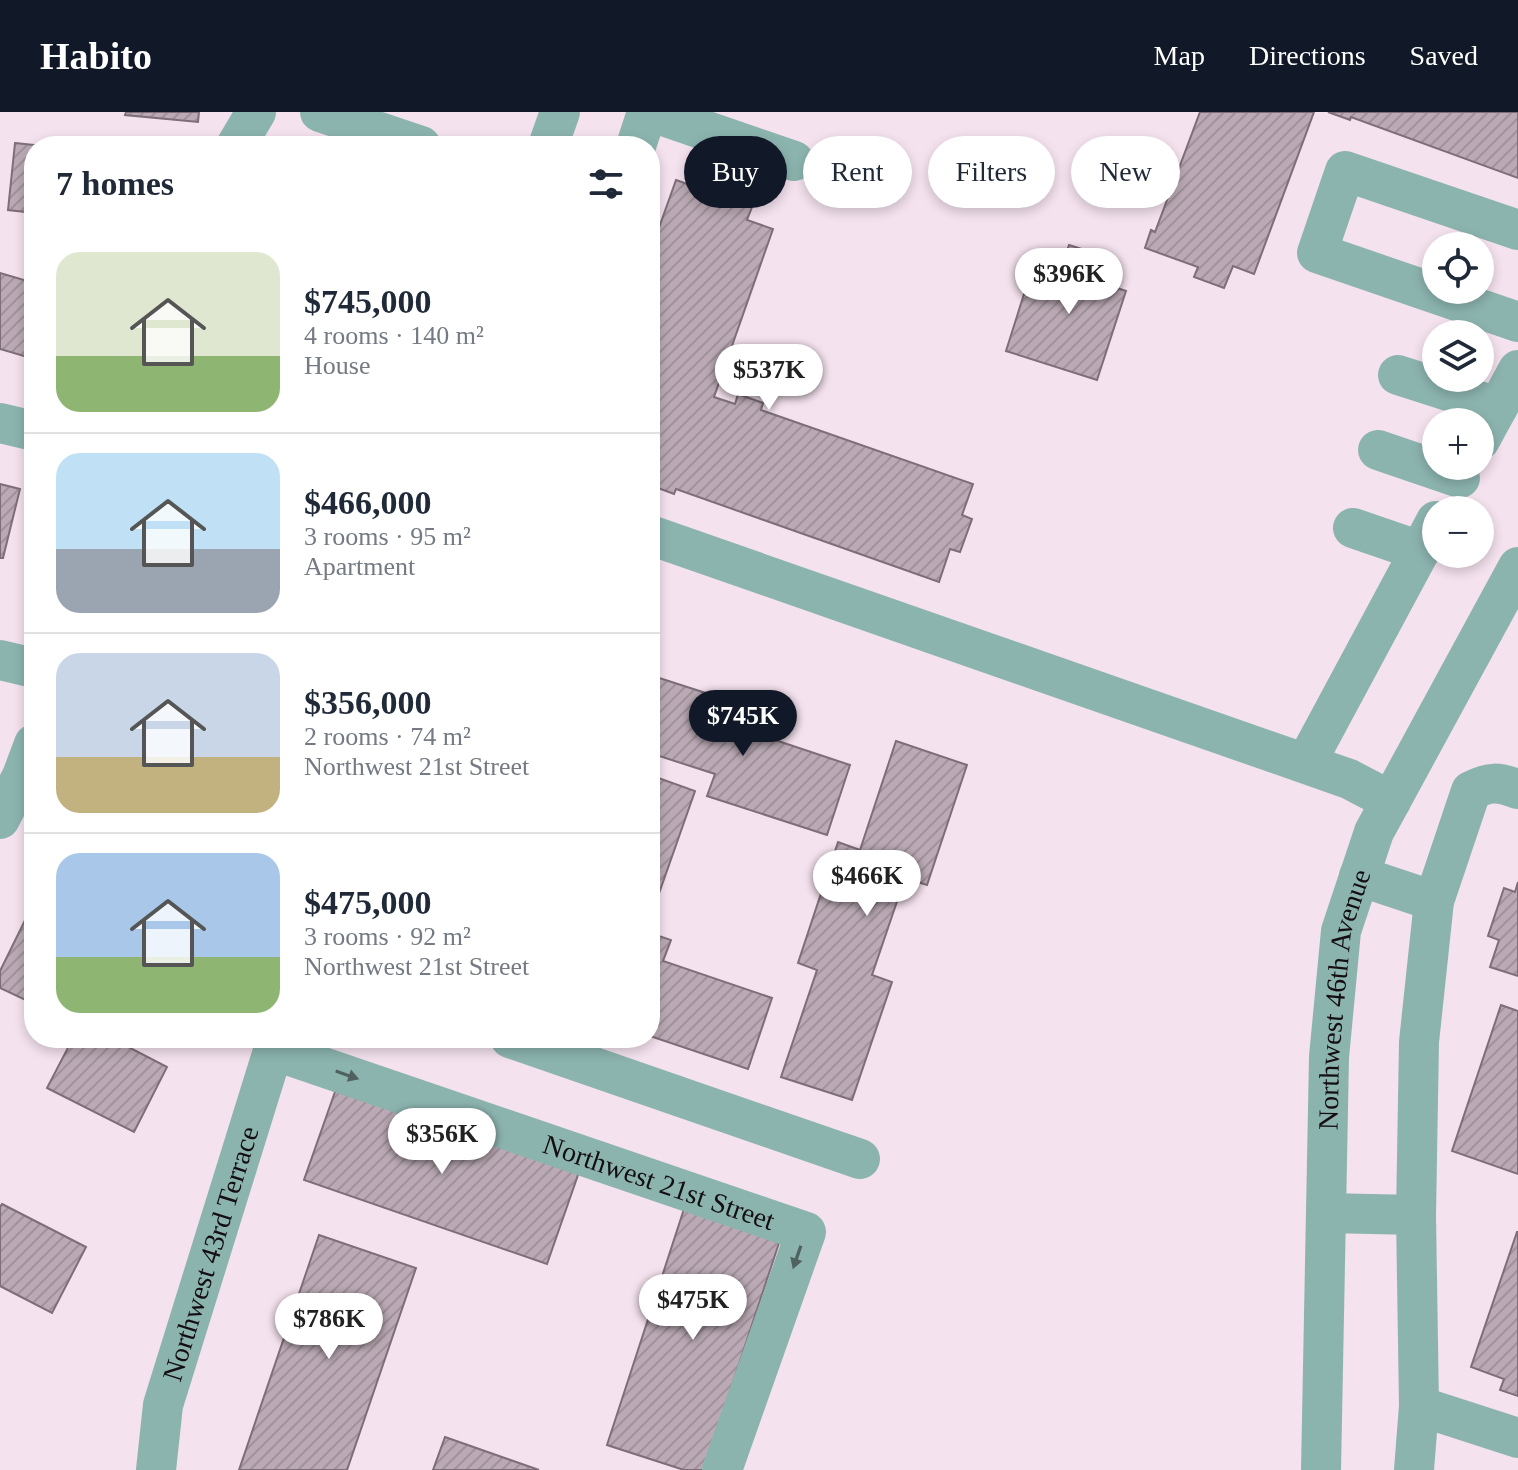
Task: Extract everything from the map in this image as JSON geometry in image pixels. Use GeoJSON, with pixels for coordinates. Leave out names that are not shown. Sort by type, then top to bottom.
{"type":"FeatureCollection","features":[{"type":"Feature","properties":{"kind":"street"},"geometry":{"type":"LineString","coordinates":[[242,136],[256,112]]}},
{"type":"Feature","properties":{"kind":"street"},"geometry":{"type":"LineString","coordinates":[[320,112],[391,136]]}},
{"type":"Feature","properties":{"kind":"street"},"geometry":{"type":"LineString","coordinates":[[552,136],[560,112]]}},
{"type":"Feature","properties":{"kind":"street"},"geometry":{"type":"LineString","coordinates":[[640,136],[650,112],[794,161]]}},
{"type":"Feature","properties":{"kind":"street"},"geometry":{"type":"LineString","coordinates":[[1518,230],[1345,171],[1317,253],[1518,322]]}},
{"type":"Feature","properties":{"kind":"street"},"geometry":{"type":"LineString","coordinates":[[1494,414],[1518,370]]}},
{"type":"Feature","properties":{"kind":"street"},"geometry":{"type":"LineString","coordinates":[[1398,375],[1461,408]]}},
{"type":"Feature","properties":{"kind":"street"},"geometry":{"type":"LineString","coordinates":[[0,423],[24,429]]}},
{"type":"Feature","properties":{"kind":"street"},"geometry":{"type":"LineString","coordinates":[[1378,450],[1456,485]]}},
{"type":"Feature","properties":{"kind":"street"},"geometry":{"type":"LineString","coordinates":[[1353,528],[1422,535]]}},
{"type":"Feature","properties":{"kind":"street"},"geometry":{"type":"LineString","coordinates":[[660,538],[1306,763],[1349,779],[1391,801]]}},
{"type":"Feature","properties":{"kind":"street"},"geometry":{"type":"LineString","coordinates":[[1306,763],[1422,547]]}},
{"type":"Feature","properties":{"kind":"street","name":"Northwest 46th Avenue"},"geometry":{"type":"LineString","coordinates":[[1321,1470],[1329,1057],[1341,931],[1374,832],[1518,567]]}},
{"type":"Feature","properties":{"kind":"street"},"geometry":{"type":"LineString","coordinates":[[0,660],[24,666]]}},
{"type":"Feature","properties":{"kind":"street"},"geometry":{"type":"LineString","coordinates":[[0,819],[24,771]]}},
{"type":"Feature","properties":{"kind":"street"},"geometry":{"type":"LineString","coordinates":[[1414,1470],[1419,1406],[1416,1215],[1419,1042],[1434,901],[1471,791],[1487,782],[1518,789]]}},
{"type":"Feature","properties":{"kind":"street"},"geometry":{"type":"LineString","coordinates":[[1359,876],[1434,901]]}},
{"type":"Feature","properties":{"kind":"street","name":"Northwest 43rd Terrace"},"geometry":{"type":"LineString","coordinates":[[156,1470],[163,1405],[274,1048]]}},
{"type":"Feature","properties":{"kind":"street","name":"Northwest 21st Street"},"geometry":{"type":"LineString","coordinates":[[286,1048],[806,1232],[722,1470]]}},
{"type":"Feature","properties":{"kind":"street"},"geometry":{"type":"LineString","coordinates":[[539,1048],[860,1159]]}},
{"type":"Feature","properties":{"kind":"street"},"geometry":{"type":"LineString","coordinates":[[1326,1213],[1416,1215]]}},
{"type":"Feature","properties":{"kind":"street"},"geometry":{"type":"LineString","coordinates":[[1419,1406],[1518,1438]]}},
{"type":"Feature","properties":{"kind":"building"},"geometry":{"type":"Polygon","coordinates":[[[126,112],[199,112],[198,122],[125,115],[126,112]]]}},
{"type":"Feature","properties":{"kind":"building"},"geometry":{"type":"Polygon","coordinates":[[[1200,112],[1314,112],[1254,274],[1233,266],[1224,288],[1194,277],[1198,267],[1145,248],[1164,208],[1180,208],[1180,165],[1200,112]]]}},
{"type":"Feature","properties":{"kind":"building"},"geometry":{"type":"Polygon","coordinates":[[[1328,112],[1518,112],[1518,178],[1351,117],[1350,120],[1328,112]]]}},
{"type":"Feature","properties":{"kind":"building"},"geometry":{"type":"Polygon","coordinates":[[[15,143],[24,144],[24,212],[8,210],[15,143]]]}},
{"type":"Feature","properties":{"kind":"building"},"geometry":{"type":"Polygon","coordinates":[[[676,180],[684,183],[684,208],[752,208],[747,220],[773,229],[714,397],[735,404],[738,394],[763,403],[761,410],[973,484],[962,515],[972,519],[960,552],[950,549],[939,582],[676,489],[674,494],[660,489],[660,225],[676,180]]]}},
{"type":"Feature","properties":{"kind":"building"},"geometry":{"type":"Polygon","coordinates":[[[1069,245],[1113,259],[1105,284],[1126,291],[1097,380],[1006,351],[1030,275],[1056,284],[1069,245]]]}},
{"type":"Feature","properties":{"kind":"building"},"geometry":{"type":"Polygon","coordinates":[[[0,273],[24,280],[24,356],[0,349],[0,273]]]}},
{"type":"Feature","properties":{"kind":"building"},"geometry":{"type":"Polygon","coordinates":[[[0,484],[20,489],[3,558],[0,558],[0,484]]]}},
{"type":"Feature","properties":{"kind":"building"},"geometry":{"type":"Polygon","coordinates":[[[660,678],[749,707],[742,729],[850,765],[827,835],[707,796],[715,774],[660,756],[660,678]]]}},
{"type":"Feature","properties":{"kind":"building"},"geometry":{"type":"Polygon","coordinates":[[[896,741],[967,765],[927,885],[905,878],[872,975],[892,982],[852,1100],[781,1077],[817,970],[798,963],[838,842],[860,850],[896,741]]]}},
{"type":"Feature","properties":{"kind":"building"},"geometry":{"type":"Polygon","coordinates":[[[660,779],[695,791],[660,891],[660,779]]]}},
{"type":"Feature","properties":{"kind":"building"},"geometry":{"type":"Polygon","coordinates":[[[1518,882],[1518,976],[1490,967],[1499,940],[1488,936],[1504,888],[1515,892],[1518,882]]]}},
{"type":"Feature","properties":{"kind":"building"},"geometry":{"type":"Polygon","coordinates":[[[24,922],[24,999],[0,988],[0,971],[24,922]]]}},
{"type":"Feature","properties":{"kind":"building"},"geometry":{"type":"Polygon","coordinates":[[[660,936],[671,940],[663,961],[772,998],[748,1069],[660,1039],[660,936]]]}},
{"type":"Feature","properties":{"kind":"building"},"geometry":{"type":"Polygon","coordinates":[[[1501,1005],[1518,1011],[1518,1174],[1452,1151],[1501,1005]]]}},
{"type":"Feature","properties":{"kind":"building"},"geometry":{"type":"Polygon","coordinates":[[[68,1048],[130,1048],[167,1067],[134,1132],[47,1088],[68,1048]]]}},
{"type":"Feature","properties":{"kind":"building"},"geometry":{"type":"Polygon","coordinates":[[[336,1089],[579,1172],[547,1264],[304,1180],[336,1089]]]}},
{"type":"Feature","properties":{"kind":"building"},"geometry":{"type":"Polygon","coordinates":[[[2,1204],[86,1247],[52,1313],[0,1286],[2,1204]]]}},
{"type":"Feature","properties":{"kind":"building"},"geometry":{"type":"Polygon","coordinates":[[[684,1209],[780,1240],[704,1470],[684,1470],[607,1445],[684,1209]]]}},
{"type":"Feature","properties":{"kind":"building"},"geometry":{"type":"Polygon","coordinates":[[[1517,1232],[1518,1396],[1500,1390],[1504,1379],[1471,1367],[1517,1232]]]}},
{"type":"Feature","properties":{"kind":"building"},"geometry":{"type":"Polygon","coordinates":[[[319,1235],[416,1268],[347,1470],[239,1470],[319,1235]]]}},
{"type":"Feature","properties":{"kind":"building"},"geometry":{"type":"Polygon","coordinates":[[[445,1437],[539,1470],[433,1470],[445,1437]]]}}]}
